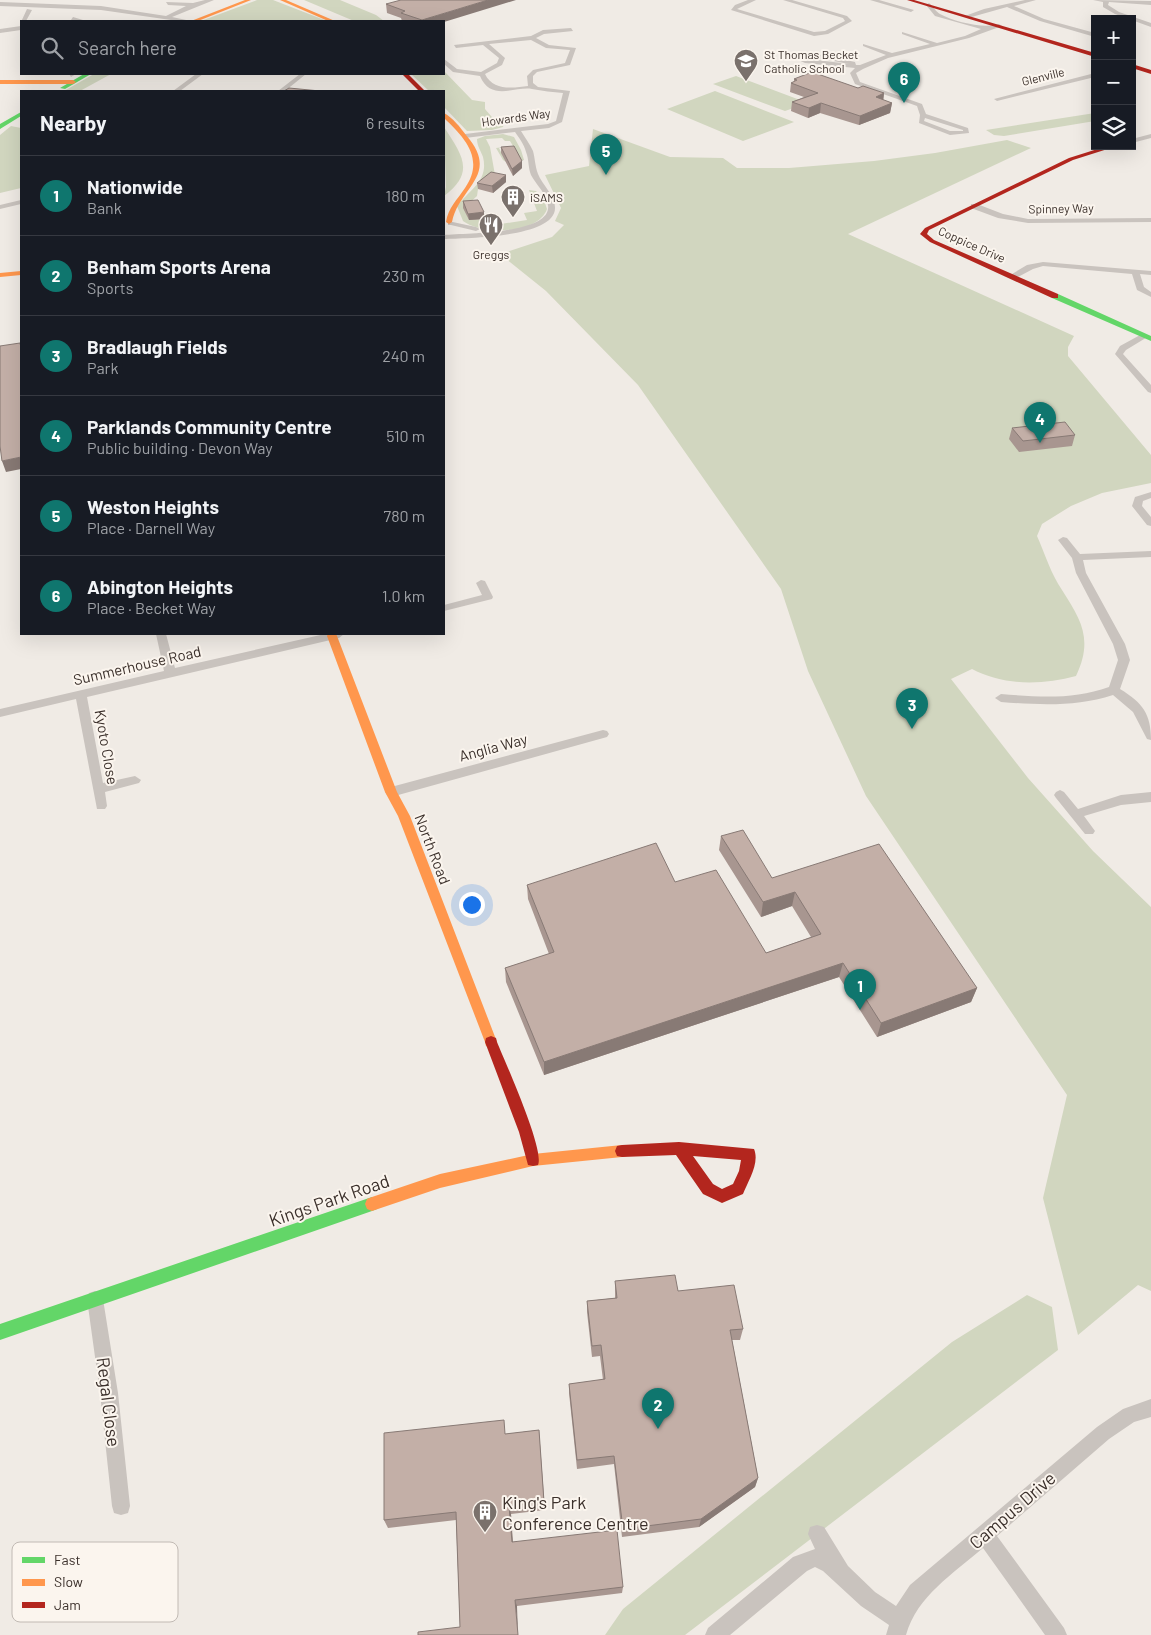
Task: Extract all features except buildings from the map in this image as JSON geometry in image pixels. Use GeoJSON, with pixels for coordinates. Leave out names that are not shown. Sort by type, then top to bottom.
{"type":"FeatureCollection","features":[{"type":"Feature","properties":{"kind":"street"},"geometry":{"type":"LineString","coordinates":[[57,5],[63,0]]}},
{"type":"Feature","properties":{"kind":"street"},"geometry":{"type":"LineString","coordinates":[[0,4],[101,8],[168,19],[193,5],[211,0]]}},
{"type":"Feature","properties":{"kind":"street"},"geometry":{"type":"LineString","coordinates":[[197,20],[249,0]]}},
{"type":"Feature","properties":{"kind":"street"},"geometry":{"type":"LineString","coordinates":[[282,0],[330,20]]}},
{"type":"Feature","properties":{"kind":"street"},"geometry":{"type":"LineString","coordinates":[[753,0],[737,6],[734,10],[814,34],[826,33],[849,21],[845,17],[786,0]]}},
{"type":"Feature","properties":{"kind":"street"},"geometry":{"type":"LineString","coordinates":[[873,0],[936,9],[968,16],[1091,54]]}},
{"type":"Feature","properties":{"kind":"street"},"geometry":{"type":"LineString","coordinates":[[968,16],[1008,3],[1033,0]]}},
{"type":"Feature","properties":{"kind":"street"},"geometry":{"type":"LineString","coordinates":[[1096,0],[1151,3]]}},
{"type":"Feature","properties":{"kind":"street"},"geometry":{"type":"LineString","coordinates":[[168,2],[193,5]]}},
{"type":"Feature","properties":{"kind":"street"},"geometry":{"type":"LineString","coordinates":[[1106,2],[1105,6],[1108,9],[1151,25]]}},
{"type":"Feature","properties":{"kind":"street"},"geometry":{"type":"LineString","coordinates":[[1008,3],[1042,20],[1091,34]]}},
{"type":"Feature","properties":{"kind":"street"},"geometry":{"type":"LineString","coordinates":[[936,9],[939,16],[985,29]]}},
{"type":"Feature","properties":{"kind":"street"},"geometry":{"type":"LineString","coordinates":[[24,20],[28,12],[37,12]]}},
{"type":"Feature","properties":{"kind":"street"},"geometry":{"type":"LineString","coordinates":[[0,31],[20,26]]}},
{"type":"Feature","properties":{"kind":"street"},"geometry":{"type":"LineString","coordinates":[[857,67],[853,64],[813,56],[797,56],[797,58],[805,61],[857,67],[999,26]]}},
{"type":"Feature","properties":{"kind":"street"},"geometry":{"type":"LineString","coordinates":[[456,46],[532,38],[543,32],[572,30]]}},
{"type":"Feature","properties":{"kind":"street"},"geometry":{"type":"LineString","coordinates":[[904,33],[938,45]]}},
{"type":"Feature","properties":{"kind":"street","name":"Howards Way"},"geometry":{"type":"LineString","coordinates":[[465,136],[549,126],[559,122],[567,91],[536,90],[530,84],[530,76],[535,71],[568,64],[573,48],[548,47],[532,38]]}},
{"type":"Feature","properties":{"kind":"street"},"geometry":{"type":"LineString","coordinates":[[482,74],[486,70],[500,64],[502,58],[483,42]]}},
{"type":"Feature","properties":{"kind":"street"},"geometry":{"type":"LineString","coordinates":[[865,45],[894,56]]}},
{"type":"Feature","properties":{"kind":"street"},"geometry":{"type":"LineString","coordinates":[[445,62],[455,71],[482,74]]}},
{"type":"Feature","properties":{"kind":"street"},"geometry":{"type":"LineString","coordinates":[[857,67],[853,73],[857,83],[920,105],[923,115],[921,122],[960,135],[967,132],[966,129],[923,115]]}},
{"type":"Feature","properties":{"kind":"street"},"geometry":{"type":"LineString","coordinates":[[1136,67],[1151,72]]}},
{"type":"Feature","properties":{"kind":"street"},"geometry":{"type":"LineString","coordinates":[[482,74],[492,87],[502,89],[534,87]]}},
{"type":"Feature","properties":{"kind":"street"},"geometry":{"type":"LineString","coordinates":[[177,90],[199,75]]}},
{"type":"Feature","properties":{"kind":"street"},"geometry":{"type":"LineString","coordinates":[[282,90],[302,75]]}},
{"type":"Feature","properties":{"kind":"street"},"geometry":{"type":"LineString","coordinates":[[406,75],[421,90]]}},
{"type":"Feature","properties":{"kind":"street","name":"Glenville"},"geometry":{"type":"LineString","coordinates":[[997,99],[1091,76]]}},
{"type":"Feature","properties":{"kind":"street"},"geometry":{"type":"LineString","coordinates":[[0,82],[72,77]]}},
{"type":"Feature","properties":{"kind":"street"},"geometry":{"type":"LineString","coordinates":[[59,90],[72,77]]}},
{"type":"Feature","properties":{"kind":"street"},"geometry":{"type":"LineString","coordinates":[[0,127],[20,116]]}},
{"type":"Feature","properties":{"kind":"street"},"geometry":{"type":"LineString","coordinates":[[445,117],[465,136],[477,156],[478,166],[473,182],[452,206],[448,222]]}},
{"type":"Feature","properties":{"kind":"street"},"geometry":{"type":"LineString","coordinates":[[445,118],[466,157],[468,170],[461,185],[445,199]]}},
{"type":"Feature","properties":{"kind":"street"},"geometry":{"type":"LineString","coordinates":[[445,237],[515,231],[532,227],[545,220],[552,212],[550,201],[533,170],[528,147],[516,129]]}},
{"type":"Feature","properties":{"kind":"street"},"geometry":{"type":"LineString","coordinates":[[1136,140],[1151,136]]}},
{"type":"Feature","properties":{"kind":"street","name":"Coppice Drive"},"geometry":{"type":"LineString","coordinates":[[1101,150],[1071,159],[926,229],[923,232],[924,236],[1148,338]]}},
{"type":"Feature","properties":{"kind":"street"},"geometry":{"type":"LineString","coordinates":[[0,207],[20,202]]}},
{"type":"Feature","properties":{"kind":"street","name":"Spinney Way"},"geometry":{"type":"LineString","coordinates":[[974,206],[1001,216],[1028,221],[1106,218],[1151,220]]}},
{"type":"Feature","properties":{"kind":"street"},"geometry":{"type":"LineString","coordinates":[[448,222],[493,232]]}},
{"type":"Feature","properties":{"kind":"street"},"geometry":{"type":"LineString","coordinates":[[445,236],[452,232],[454,228],[448,222]]}},
{"type":"Feature","properties":{"kind":"street"},"geometry":{"type":"LineString","coordinates":[[1011,276],[1030,267],[1043,264],[1151,273]]}},
{"type":"Feature","properties":{"kind":"street"},"geometry":{"type":"LineString","coordinates":[[1136,273],[1140,288],[1151,295]]}},
{"type":"Feature","properties":{"kind":"street"},"geometry":{"type":"LineString","coordinates":[[0,276],[20,274]]}},
{"type":"Feature","properties":{"kind":"street"},"geometry":{"type":"LineString","coordinates":[[0,283],[20,280]]}},
{"type":"Feature","properties":{"kind":"street"},"geometry":{"type":"LineString","coordinates":[[1148,338],[1123,348],[1119,354],[1151,390]]}},
{"type":"Feature","properties":{"kind":"street"},"geometry":{"type":"LineString","coordinates":[[1151,495],[1138,499],[1137,506],[1151,524]]}},
{"type":"Feature","properties":{"kind":"street"},"geometry":{"type":"LineString","coordinates":[[1001,698],[1064,702],[1093,698],[1114,690],[1121,673],[1124,660],[1116,638],[1081,573],[1077,556],[1063,540]]}},
{"type":"Feature","properties":{"kind":"street"},"geometry":{"type":"LineString","coordinates":[[1077,556],[1151,554]]}},
{"type":"Feature","properties":{"kind":"street"},"geometry":{"type":"LineString","coordinates":[[445,608],[488,597],[481,583]]}},
{"type":"Feature","properties":{"kind":"street"},"geometry":{"type":"LineString","coordinates":[[160,635],[170,673]]}},
{"type":"Feature","properties":{"kind":"street","name":"Summerhouse Road"},"geometry":{"type":"LineString","coordinates":[[0,713],[335,635]]}},
{"type":"Feature","properties":{"kind":"street","name":"North Road"},"geometry":{"type":"LineString","coordinates":[[335,635],[391,792],[404,816],[526,1132],[533,1160]]}},
{"type":"Feature","properties":{"kind":"street"},"geometry":{"type":"LineString","coordinates":[[1114,690],[1128,698],[1143,715],[1151,736]]}},
{"type":"Feature","properties":{"kind":"street","name":"Kyoto Close"},"geometry":{"type":"LineString","coordinates":[[81,694],[101,806]]}},
{"type":"Feature","properties":{"kind":"street","name":"Anglia Way"},"geometry":{"type":"LineString","coordinates":[[391,792],[603,734]]}},
{"type":"Feature","properties":{"kind":"street"},"geometry":{"type":"LineString","coordinates":[[98,789],[135,780]]}},
{"type":"Feature","properties":{"kind":"street"},"geometry":{"type":"LineString","coordinates":[[1060,795],[1089,831]]}},
{"type":"Feature","properties":{"kind":"street"},"geometry":{"type":"LineString","coordinates":[[1076,814],[1121,800],[1151,797]]}},
{"type":"Feature","properties":{"kind":"street","name":"Kings Park Road"},"geometry":{"type":"LineString","coordinates":[[0,1332],[440,1181],[533,1160],[679,1148],[748,1154],[746,1171],[738,1189],[722,1196],[708,1189],[679,1148]]}},
{"type":"Feature","properties":{"kind":"street","name":"Regal Close"},"geometry":{"type":"LineString","coordinates":[[94,1299],[109,1393],[121,1506]]}},
{"type":"Feature","properties":{"kind":"street","name":"Campus Drive"},"geometry":{"type":"LineString","coordinates":[[898,1628],[902,1614],[917,1592],[1103,1433],[1129,1415],[1151,1408]]}},
{"type":"Feature","properties":{"kind":"street"},"geometry":{"type":"LineString","coordinates":[[817,1534],[841,1573]]}},
{"type":"Feature","properties":{"kind":"street"},"geometry":{"type":"LineString","coordinates":[[984,1534],[1058,1635]]}},
{"type":"Feature","properties":{"kind":"street"},"geometry":{"type":"LineString","coordinates":[[715,1635],[800,1564],[816,1558],[830,1564],[841,1573],[898,1628]]}},
{"type":"Feature","properties":{"kind":"green space"},"geometry":{"type":"Polygon","coordinates":[[[257,0],[273,0],[324,20],[204,20],[257,0]]]}},
{"type":"Feature","properties":{"kind":"green space"},"geometry":{"type":"Polygon","coordinates":[[[304,0],[340,0],[376,15],[383,20],[352,20],[304,0]]]}},
{"type":"Feature","properties":{"kind":"green space"},"geometry":{"type":"Polygon","coordinates":[[[445,72],[472,100],[485,102],[485,109],[497,123],[504,124],[503,127],[492,130],[467,131],[445,108],[445,90],[428,90],[412,75],[445,75],[445,72]]]}},
{"type":"Feature","properties":{"kind":"green space"},"geometry":{"type":"Polygon","coordinates":[[[92,75],[109,75],[82,90],[66,90],[92,75]]]}},
{"type":"Feature","properties":{"kind":"green space"},"geometry":{"type":"Polygon","coordinates":[[[736,76],[808,103],[785,111],[713,84],[736,76]]]}},
{"type":"Feature","properties":{"kind":"green space"},"geometry":{"type":"Polygon","coordinates":[[[715,91],[794,122],[743,141],[667,109],[715,91]]]}},
{"type":"Feature","properties":{"kind":"green space"},"geometry":{"type":"Polygon","coordinates":[[[1091,114],[1091,122],[1004,136],[994,135],[986,130],[1091,114]]]}},
{"type":"Feature","properties":{"kind":"green space"},"geometry":{"type":"Polygon","coordinates":[[[11,126],[20,128],[20,188],[0,193],[0,135],[11,126]]]}},
{"type":"Feature","properties":{"kind":"green space"},"geometry":{"type":"Polygon","coordinates":[[[445,129],[456,146],[463,163],[460,179],[445,195],[445,129]]]}},
{"type":"Feature","properties":{"kind":"green space"},"geometry":{"type":"Polygon","coordinates":[[[593,129],[670,157],[723,158],[737,168],[789,168],[874,161],[935,153],[1007,140],[1031,148],[848,234],[1074,336],[1068,347],[1068,356],[1151,455],[1151,483],[1102,493],[1071,506],[1042,524],[1037,536],[1048,564],[1075,611],[1083,631],[1084,652],[1076,676],[1050,681],[1023,682],[997,679],[972,669],[951,679],[1028,778],[1093,851],[1151,907],[1151,1291],[1138,1285],[1078,1335],[1043,1198],[1067,1095],[866,796],[808,671],[781,589],[638,385],[546,291],[500,254],[552,237],[564,225],[555,221],[561,208],[545,175],[589,166],[593,129]]]}},
{"type":"Feature","properties":{"kind":"green space"},"geometry":{"type":"Polygon","coordinates":[[[503,134],[514,137],[524,160],[520,161],[510,141],[505,141],[502,138],[486,139],[490,147],[495,175],[478,189],[477,196],[464,208],[469,220],[484,219],[488,226],[527,220],[524,213],[537,211],[529,190],[536,191],[547,209],[542,218],[533,224],[521,228],[495,230],[471,226],[463,221],[457,206],[481,179],[483,173],[483,157],[477,139],[503,134]]]}},
{"type":"Feature","properties":{"kind":"green space"},"geometry":{"type":"Polygon","coordinates":[[[513,146],[499,148],[506,162],[496,148],[513,146]]]}},
{"type":"Feature","properties":{"kind":"green space"},"geometry":{"type":"Polygon","coordinates":[[[1027,1295],[1052,1307],[1058,1350],[685,1635],[605,1635],[623,1609],[952,1342],[1027,1295]]]}},
{"type":"Feature","properties":{"kind":"traffic: fast"},"geometry":{"type":"LineString","coordinates":[[63,88],[86,75]]}},
{"type":"Feature","properties":{"kind":"traffic: fast"},"geometry":{"type":"LineString","coordinates":[[0,127],[20,115]]}},
{"type":"Feature","properties":{"kind":"traffic: fast"},"geometry":{"type":"LineString","coordinates":[[1055,296],[1151,339]]}},
{"type":"Feature","properties":{"kind":"traffic: fast"},"geometry":{"type":"LineString","coordinates":[[0,1332],[372,1204]]}},
{"type":"Feature","properties":{"kind":"traffic: slow"},"geometry":{"type":"LineString","coordinates":[[197,20],[249,0]]}},
{"type":"Feature","properties":{"kind":"traffic: slow"},"geometry":{"type":"LineString","coordinates":[[282,0],[330,20]]}},
{"type":"Feature","properties":{"kind":"traffic: slow"},"geometry":{"type":"LineString","coordinates":[[0,82],[73,82]]}},
{"type":"Feature","properties":{"kind":"traffic: slow"},"geometry":{"type":"LineString","coordinates":[[445,116],[473,148],[477,166],[474,177],[454,208],[449,222]]}},
{"type":"Feature","properties":{"kind":"traffic: slow"},"geometry":{"type":"LineString","coordinates":[[0,275],[20,273]]}},
{"type":"Feature","properties":{"kind":"traffic: slow"},"geometry":{"type":"LineString","coordinates":[[332,636],[391,792],[404,816],[491,1042]]}},
{"type":"Feature","properties":{"kind":"traffic: slow"},"geometry":{"type":"LineString","coordinates":[[372,1204],[440,1181],[533,1160],[622,1151]]}},
{"type":"Feature","properties":{"kind":"traffic: jam"},"geometry":{"type":"LineString","coordinates":[[909,0],[1091,54]]}},
{"type":"Feature","properties":{"kind":"traffic: jam"},"geometry":{"type":"LineString","coordinates":[[1136,67],[1151,72]]}},
{"type":"Feature","properties":{"kind":"traffic: jam"},"geometry":{"type":"LineString","coordinates":[[406,75],[421,90]]}},
{"type":"Feature","properties":{"kind":"traffic: jam"},"geometry":{"type":"LineString","coordinates":[[1055,296],[932,241],[923,234],[927,229],[1071,159],[1101,150]]}},
{"type":"Feature","properties":{"kind":"traffic: jam"},"geometry":{"type":"LineString","coordinates":[[491,1042],[526,1132],[533,1160]]}},
{"type":"Feature","properties":{"kind":"traffic: jam"},"geometry":{"type":"LineString","coordinates":[[622,1151],[679,1148],[749,1154],[746,1171],[738,1189],[722,1196],[708,1189],[679,1148]]}},
{"type":"Feature","properties":{"kind":"place","name":"St Thomas Becket Catholic School"},"geometry":{"type":"Point","coordinates":[746,82]}},
{"type":"Feature","properties":{"kind":"place","name":"Abington Heights"},"geometry":{"type":"Point","coordinates":[904,103]}},
{"type":"Feature","properties":{"kind":"place","name":"Weston Heights"},"geometry":{"type":"Point","coordinates":[606,175]}},
{"type":"Feature","properties":{"kind":"place","name":"iSAMS"},"geometry":{"type":"Point","coordinates":[513,218]}},
{"type":"Feature","properties":{"kind":"place","name":"Greggs"},"geometry":{"type":"Point","coordinates":[491,246]}},
{"type":"Feature","properties":{"kind":"place","name":"Parklands Community Centre"},"geometry":{"type":"Point","coordinates":[1040,443]}},
{"type":"Feature","properties":{"kind":"place","name":"Bradlaugh Fields"},"geometry":{"type":"Point","coordinates":[912,729]}},
{"type":"Feature","properties":{"kind":"place","name":"Nationwide"},"geometry":{"type":"Point","coordinates":[860,1010]}},
{"type":"Feature","properties":{"kind":"place","name":"Benham Sports Arena"},"geometry":{"type":"Point","coordinates":[658,1429]}},
{"type":"Feature","properties":{"kind":"place","name":"King's Park Conference Centre"},"geometry":{"type":"Point","coordinates":[485,1533]}}]}
